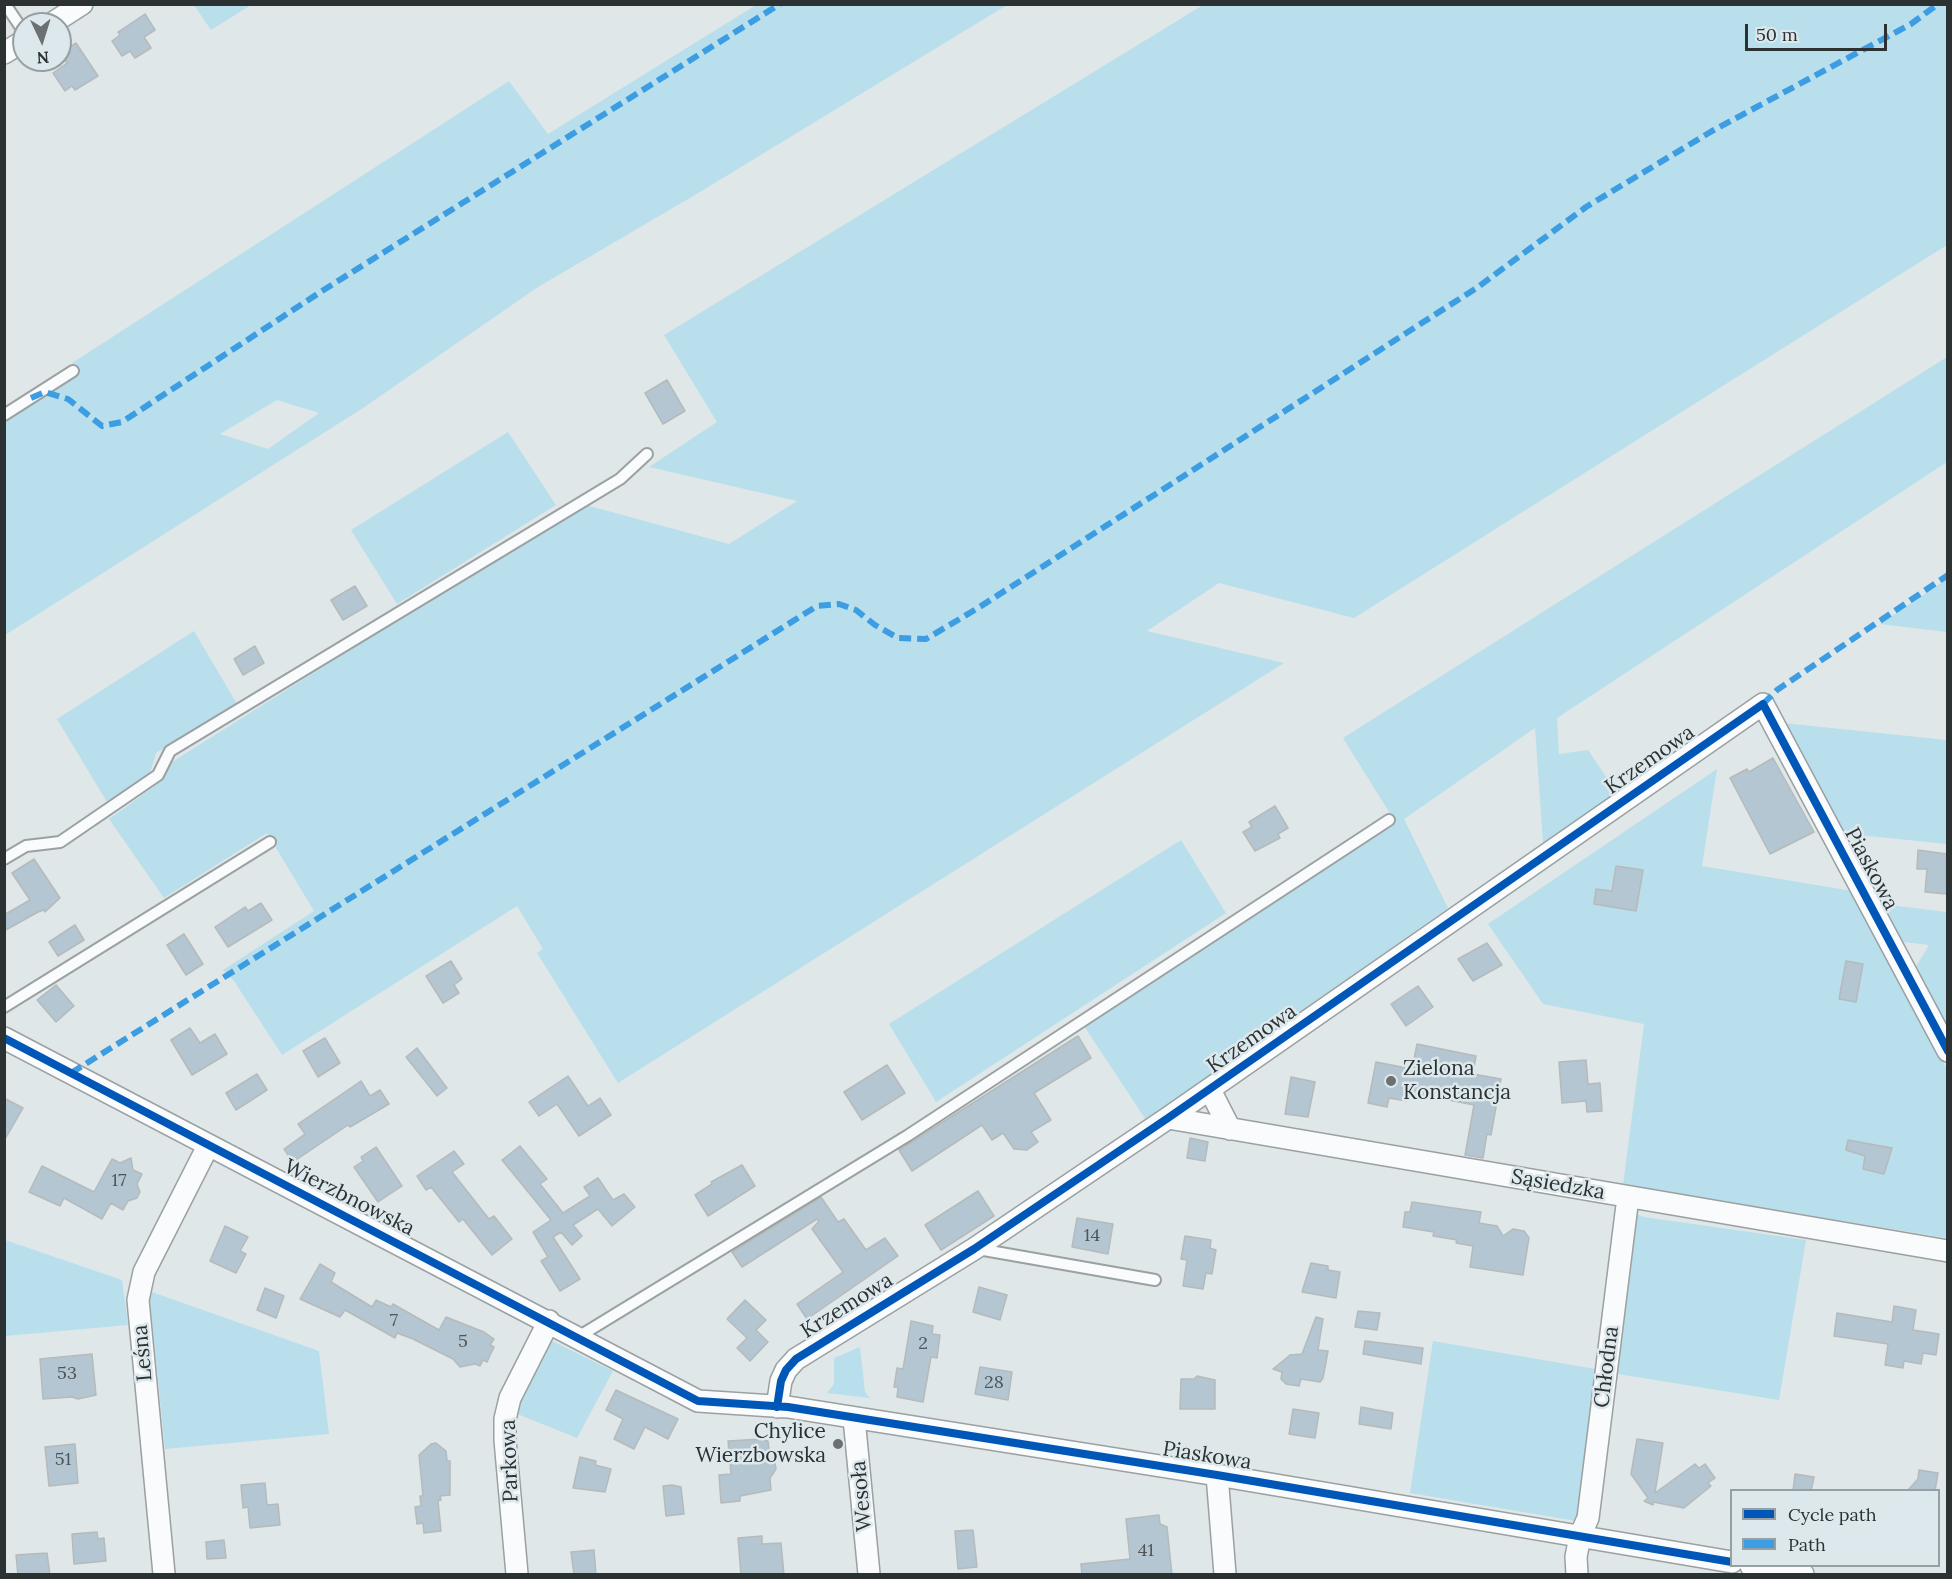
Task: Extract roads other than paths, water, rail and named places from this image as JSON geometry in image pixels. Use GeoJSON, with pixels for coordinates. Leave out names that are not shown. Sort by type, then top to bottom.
{"type":"FeatureCollection","features":[{"type":"Feature","properties":{"kind":"street","name":"Piaskowa"},"geometry":{"type":"LineString","coordinates":[[1763,704],[1947,1051]]}},
{"type":"Feature","properties":{"kind":"street","name":"Krzemowa"},"geometry":{"type":"LineString","coordinates":[[777,1407],[781,1381],[786,1370],[796,1359],[974,1249],[1210,1090],[1763,704]]}},
{"type":"Feature","properties":{"kind":"street","name":"Wierzbnowska"},"geometry":{"type":"LineString","coordinates":[[4,1038],[578,1337],[677,1391]]}},
{"type":"Feature","properties":{"kind":"street"},"geometry":{"type":"LineString","coordinates":[[1210,1090],[1230,1129]]}},
{"type":"Feature","properties":{"kind":"street","name":"Sąsiedzka"},"geometry":{"type":"LineString","coordinates":[[1168,1118],[1947,1251]]}},
{"type":"Feature","properties":{"kind":"street","name":"Leśna"},"geometry":{"type":"LineString","coordinates":[[164,1575],[138,1299],[144,1272],[208,1146]]}},
{"type":"Feature","properties":{"kind":"street","name":"Chłodna"},"geometry":{"type":"LineString","coordinates":[[1577,1575],[1576,1557],[1580,1536],[1588,1518],[1628,1197]]}},
{"type":"Feature","properties":{"kind":"street","name":"Parkowa"},"geometry":{"type":"LineString","coordinates":[[517,1575],[505,1440],[506,1419],[510,1398],[549,1322]]}},
{"type":"Feature","properties":{"kind":"street","name":"Piaskowa"},"geometry":{"type":"LineString","coordinates":[[677,1391],[698,1401],[777,1407],[854,1418],[1217,1475],[1730,1562]]}},
{"type":"Feature","properties":{"kind":"street","name":"Wesoła"},"geometry":{"type":"LineString","coordinates":[[854,1418],[869,1575]]}},
{"type":"Feature","properties":{"kind":"street"},"geometry":{"type":"LineString","coordinates":[[1217,1475],[1225,1575]]}},
{"type":"Feature","properties":{"kind":"street"},"geometry":{"type":"LineString","coordinates":[[1757,1567],[1803,1575]]}},
{"type":"Feature","properties":{"kind":"lane"},"geometry":{"type":"LineString","coordinates":[[4,415],[73,371]]}},
{"type":"Feature","properties":{"kind":"lane"},"geometry":{"type":"LineString","coordinates":[[4,859],[26,846],[60,842],[158,775],[170,751],[620,479],[647,454]]}},
{"type":"Feature","properties":{"kind":"lane"},"geometry":{"type":"LineString","coordinates":[[578,1337],[907,1136],[1389,820]]}},
{"type":"Feature","properties":{"kind":"lane"},"geometry":{"type":"LineString","coordinates":[[4,1007],[270,842]]}},
{"type":"Feature","properties":{"kind":"lane"},"geometry":{"type":"LineString","coordinates":[[974,1249],[1155,1280]]}},
{"type":"Feature","properties":{"kind":"place","name":"Zielona Konstancja"},"geometry":{"type":"Point","coordinates":[1391,1081]}},
{"type":"Feature","properties":{"kind":"place","name":"Chylice Wierzbowska"},"geometry":{"type":"Point","coordinates":[838,1444]}}]}
